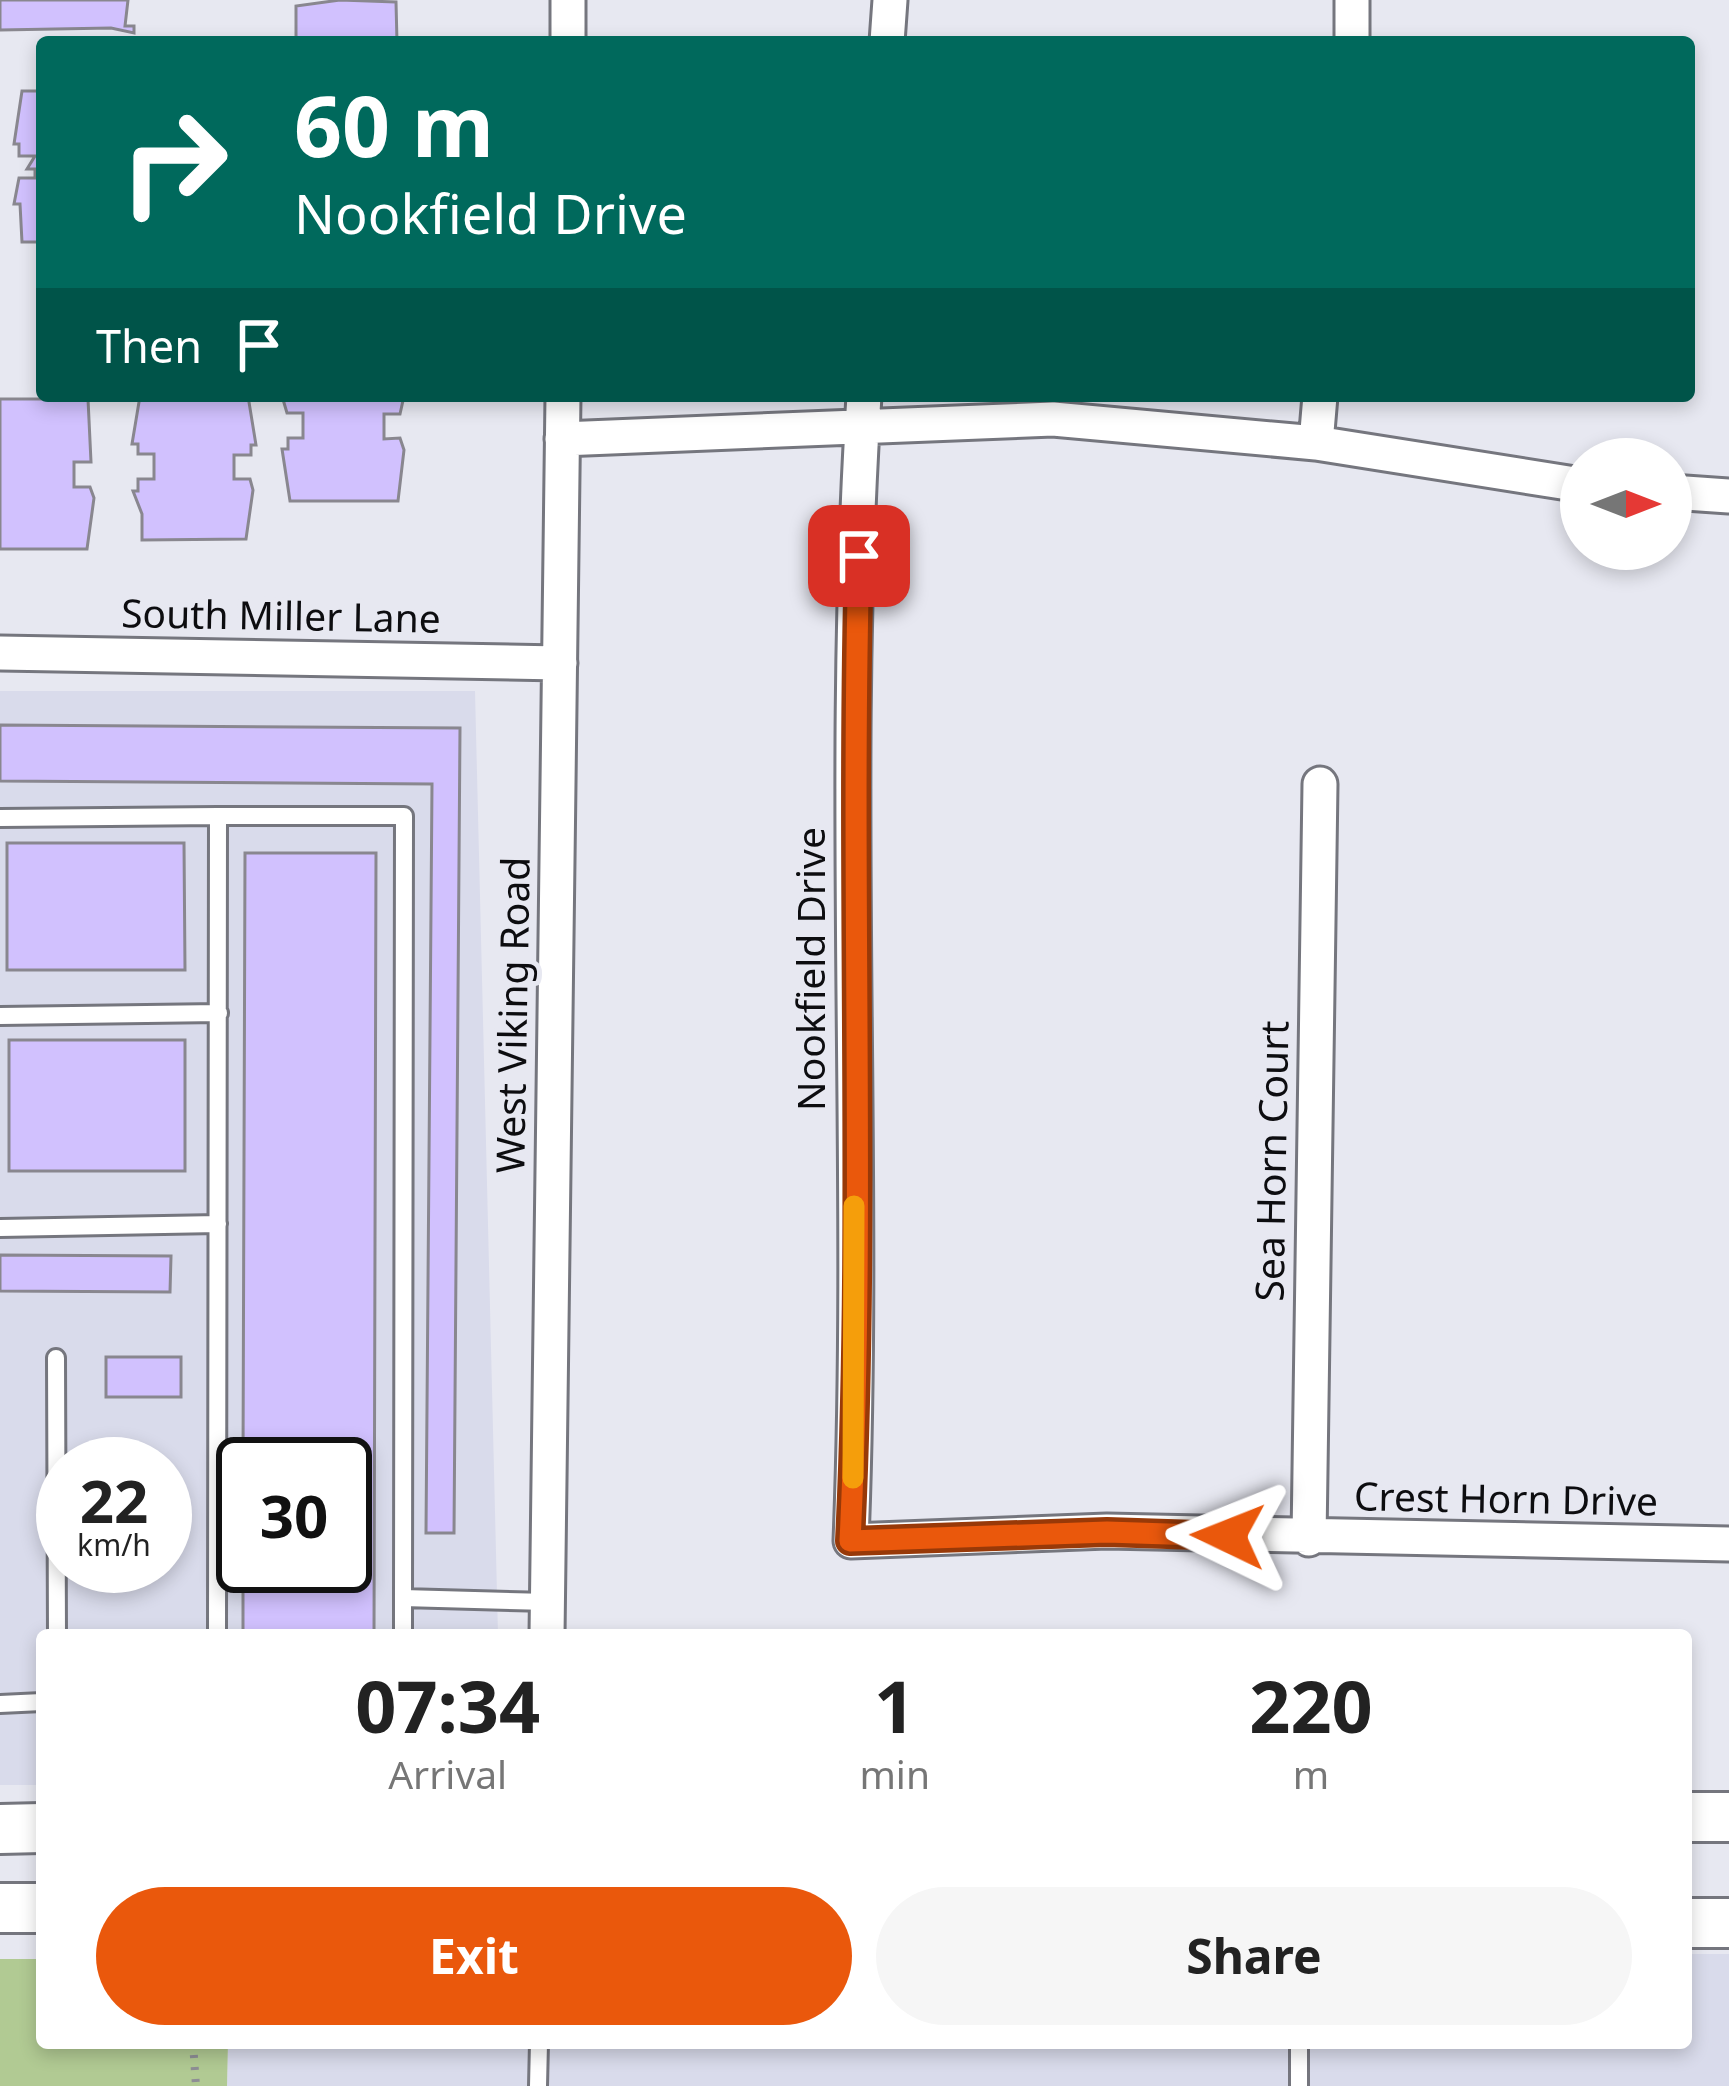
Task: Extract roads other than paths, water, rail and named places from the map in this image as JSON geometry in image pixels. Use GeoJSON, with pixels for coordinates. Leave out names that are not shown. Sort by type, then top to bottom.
{"type":"FeatureCollection","features":[{"type":"Feature","properties":{"kind":"main road"},"geometry":{"type":"LineString","coordinates":[[1692,1817],[1729,1817]]}},
{"type":"Feature","properties":{"kind":"main road"},"geometry":{"type":"LineString","coordinates":[[0,1829],[36,1828]]}},
{"type":"Feature","properties":{"kind":"main road"},"geometry":{"type":"LineString","coordinates":[[0,1908],[36,1908]]}},
{"type":"Feature","properties":{"kind":"main road"},"geometry":{"type":"LineString","coordinates":[[1692,1923],[1729,1923]]}},
{"type":"Feature","properties":{"kind":"street"},"geometry":{"type":"LineString","coordinates":[[568,0],[568,36]]}},
{"type":"Feature","properties":{"kind":"street"},"geometry":{"type":"LineString","coordinates":[[887,36],[890,0]]}},
{"type":"Feature","properties":{"kind":"street"},"geometry":{"type":"LineString","coordinates":[[1352,0],[1352,36]]}},
{"type":"Feature","properties":{"kind":"street","name":"West Viking Road"},"geometry":{"type":"LineString","coordinates":[[548,1618],[563,402]]}},
{"type":"Feature","properties":{"kind":"street"},"geometry":{"type":"LineString","coordinates":[[1316,443],[1319,402]]}},
{"type":"Feature","properties":{"kind":"street"},"geometry":{"type":"LineString","coordinates":[[562,439],[863,411],[1053,418],[1316,443],[1560,482]]}},
{"type":"Feature","properties":{"kind":"street","name":"Nookfield Drive"},"geometry":{"type":"LineString","coordinates":[[850,1541],[855,1426],[852,816],[863,411]]}},
{"type":"Feature","properties":{"kind":"street"},"geometry":{"type":"LineString","coordinates":[[1692,493],[1729,496]]}},
{"type":"Feature","properties":{"kind":"street","name":"South Miller Lane"},"geometry":{"type":"LineString","coordinates":[[0,653],[560,663]]}},
{"type":"Feature","properties":{"kind":"street","name":"Sea Horn Court"},"geometry":{"type":"LineString","coordinates":[[1309,1539],[1320,784]]}},
{"type":"Feature","properties":{"kind":"street","name":"Crest Horn Drive"},"geometry":{"type":"LineString","coordinates":[[850,1541],[1107,1532],[1729,1544]]}},
{"type":"Feature","properties":{"kind":"lane"},"geometry":{"type":"LineString","coordinates":[[217,1629],[218,816]]}},
{"type":"Feature","properties":{"kind":"lane"},"geometry":{"type":"LineString","coordinates":[[0,818],[404,816],[403,1629]]}},
{"type":"Feature","properties":{"kind":"lane"},"geometry":{"type":"LineString","coordinates":[[0,1016],[219,1013]]}},
{"type":"Feature","properties":{"kind":"lane"},"geometry":{"type":"LineString","coordinates":[[0,1228],[218,1224]]}},
{"type":"Feature","properties":{"kind":"lane"},"geometry":{"type":"LineString","coordinates":[[56,1358],[57,1629]]}},
{"type":"Feature","properties":{"kind":"lane"},"geometry":{"type":"LineString","coordinates":[[403,1598],[548,1618]]}},
{"type":"Feature","properties":{"kind":"lane"},"geometry":{"type":"LineString","coordinates":[[0,1704],[36,1702]]}},
{"type":"Feature","properties":{"kind":"lane"},"geometry":{"type":"LineString","coordinates":[[538,2086],[539,2049]]}},
{"type":"Feature","properties":{"kind":"lane"},"geometry":{"type":"LineString","coordinates":[[1299,2049],[1299,2086]]}}]}
